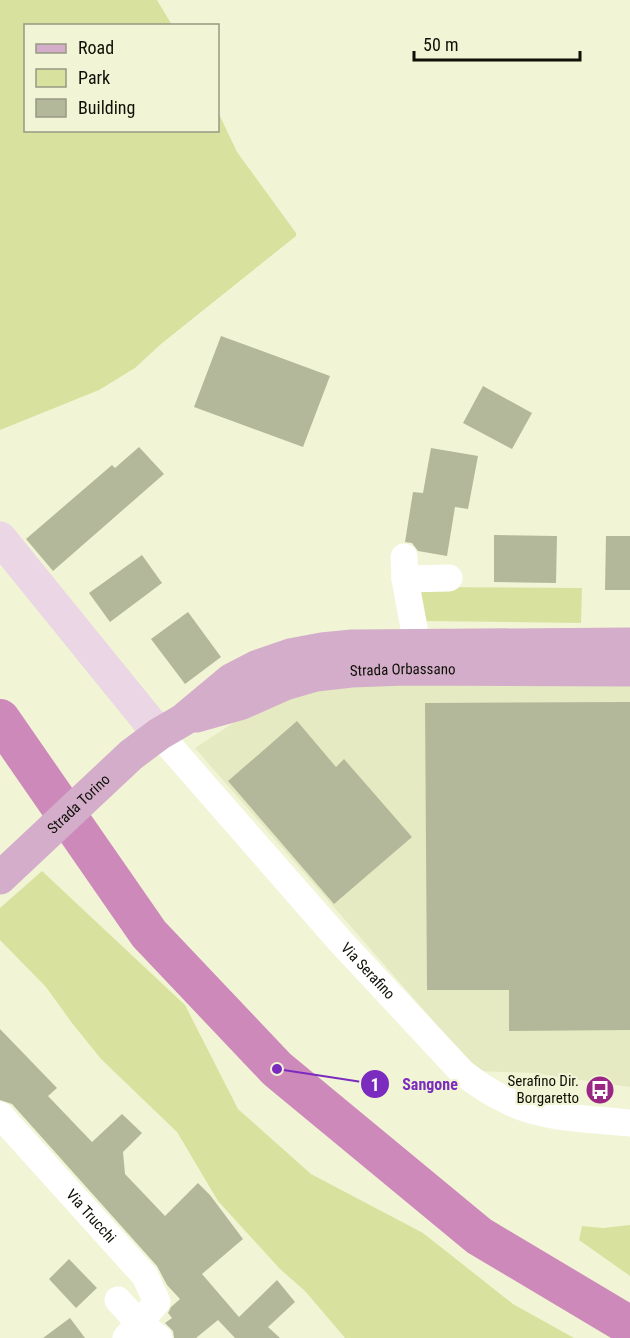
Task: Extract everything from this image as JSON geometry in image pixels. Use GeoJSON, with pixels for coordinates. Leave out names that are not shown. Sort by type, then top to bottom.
{"type":"FeatureCollection","features":[{"type":"Feature","properties":{"kind":"main road","name":"Strada Orbassano"},"geometry":{"type":"LineString","coordinates":[[171,727],[231,680],[258,666],[290,655],[322,649],[417,644],[630,644]]}},
{"type":"Feature","properties":{"kind":"main road","name":"Strada Orbassano"},"geometry":{"type":"LineString","coordinates":[[171,727],[316,675],[406,669],[630,670]]}},
{"type":"Feature","properties":{"kind":"main road","name":"Strada Torino"},"geometry":{"type":"LineString","coordinates":[[9,870],[131,755],[171,727]]}},
{"type":"Feature","properties":{"kind":"street"},"geometry":{"type":"LineString","coordinates":[[0,538],[171,727]]}},
{"type":"Feature","properties":{"kind":"street","name":"Strada Orbassano"},"geometry":{"type":"LineString","coordinates":[[417,644],[405,568],[449,578]]}},
{"type":"Feature","properties":{"kind":"street","name":"Via Serafino"},"geometry":{"type":"LineString","coordinates":[[171,727],[340,941],[462,1072],[484,1089],[512,1104],[540,1113],[628,1122]]}},
{"type":"Feature","properties":{"kind":"street","name":"Via Trucchi"},"geometry":{"type":"LineString","coordinates":[[0,1115],[146,1276],[157,1302],[141,1333],[118,1300]]}},
{"type":"Feature","properties":{"kind":"shaded area"},"geometry":{"type":"Polygon","coordinates":[[[630,683],[630,1087],[533,1073],[477,1071],[195,748],[247,714],[289,696],[355,684],[630,683]]]}},
{"type":"Feature","properties":{"kind":"green space"},"geometry":{"type":"Polygon","coordinates":[[[0,0],[157,0],[171,24],[24,24],[24,132],[219,132],[219,114],[237,152],[296,236],[161,344],[135,368],[99,390],[0,430],[0,0]]]}},
{"type":"Feature","properties":{"kind":"green space"},"geometry":{"type":"Polygon","coordinates":[[[413,587],[582,588],[581,623],[422,621],[413,587]]]}},
{"type":"Feature","properties":{"kind":"green space"},"geometry":{"type":"Polygon","coordinates":[[[42,871],[185,1005],[238,1109],[311,1174],[423,1233],[513,1304],[574,1338],[345,1338],[305,1291],[280,1269],[218,1201],[177,1132],[101,1059],[46,987],[0,940],[0,908],[42,871]]]}},
{"type":"Feature","properties":{"kind":"green space"},"geometry":{"type":"Polygon","coordinates":[[[630,1225],[630,1276],[579,1240],[582,1226],[603,1228],[630,1225]]]}},
{"type":"Feature","properties":{"kind":"building"},"geometry":{"type":"Polygon","coordinates":[[[221,336],[330,376],[303,447],[194,407],[221,336]]]}},
{"type":"Feature","properties":{"kind":"building"},"geometry":{"type":"Polygon","coordinates":[[[483,386],[532,413],[512,449],[463,423],[483,386]]]}},
{"type":"Feature","properties":{"kind":"building"},"geometry":{"type":"Polygon","coordinates":[[[139,447],[164,474],[53,571],[26,539],[112,465],[115,468],[139,447]]]}},
{"type":"Feature","properties":{"kind":"building"},"geometry":{"type":"Polygon","coordinates":[[[431,448],[478,456],[468,509],[455,507],[447,556],[418,551],[412,543],[405,542],[413,492],[423,493],[431,448]]]}},
{"type":"Feature","properties":{"kind":"building"},"geometry":{"type":"Polygon","coordinates":[[[494,535],[557,536],[556,583],[494,582],[494,535]]]}},
{"type":"Feature","properties":{"kind":"building"},"geometry":{"type":"Polygon","coordinates":[[[606,536],[630,536],[630,590],[605,590],[606,536]]]}},
{"type":"Feature","properties":{"kind":"building"},"geometry":{"type":"Polygon","coordinates":[[[142,555],[162,583],[110,622],[89,593],[142,555]]]}},
{"type":"Feature","properties":{"kind":"building"},"geometry":{"type":"Polygon","coordinates":[[[188,612],[221,657],[185,684],[151,639],[188,612]]]}},
{"type":"Feature","properties":{"kind":"building"},"geometry":{"type":"Polygon","coordinates":[[[630,702],[630,1030],[509,1031],[509,990],[427,990],[425,703],[630,702]]]}},
{"type":"Feature","properties":{"kind":"building"},"geometry":{"type":"Polygon","coordinates":[[[297,721],[336,767],[344,759],[412,837],[334,904],[228,781],[297,721]]]}},
{"type":"Feature","properties":{"kind":"building"},"geometry":{"type":"Polygon","coordinates":[[[0,1029],[57,1088],[48,1096],[92,1142],[122,1114],[142,1133],[123,1152],[125,1174],[165,1216],[198,1183],[210,1195],[243,1239],[202,1274],[239,1317],[277,1280],[295,1302],[268,1327],[280,1338],[235,1338],[218,1320],[196,1338],[174,1338],[173,1331],[165,1323],[172,1318],[168,1313],[171,1307],[180,1299],[167,1285],[157,1266],[12,1104],[0,1100],[0,1029]]]}},
{"type":"Feature","properties":{"kind":"building"},"geometry":{"type":"Polygon","coordinates":[[[69,1259],[97,1288],[76,1308],[49,1279],[69,1259]]]}},
{"type":"Feature","properties":{"kind":"building"},"geometry":{"type":"Polygon","coordinates":[[[70,1318],[85,1338],[43,1338],[70,1318]]]}},
{"type":"Feature","properties":{"kind":"waterway"},"geometry":{"type":"LineString","coordinates":[[0,719],[149,934],[277,1069],[479,1236],[630,1326]]}},
{"type":"Feature","properties":{"kind":"place","name":"Sangone"},"geometry":{"type":"Point","coordinates":[277,1069]}},
{"type":"Feature","properties":{"kind":"place","name":"Serafino Dir. Borgaretto"},"geometry":{"type":"Point","coordinates":[600,1090]}}]}
